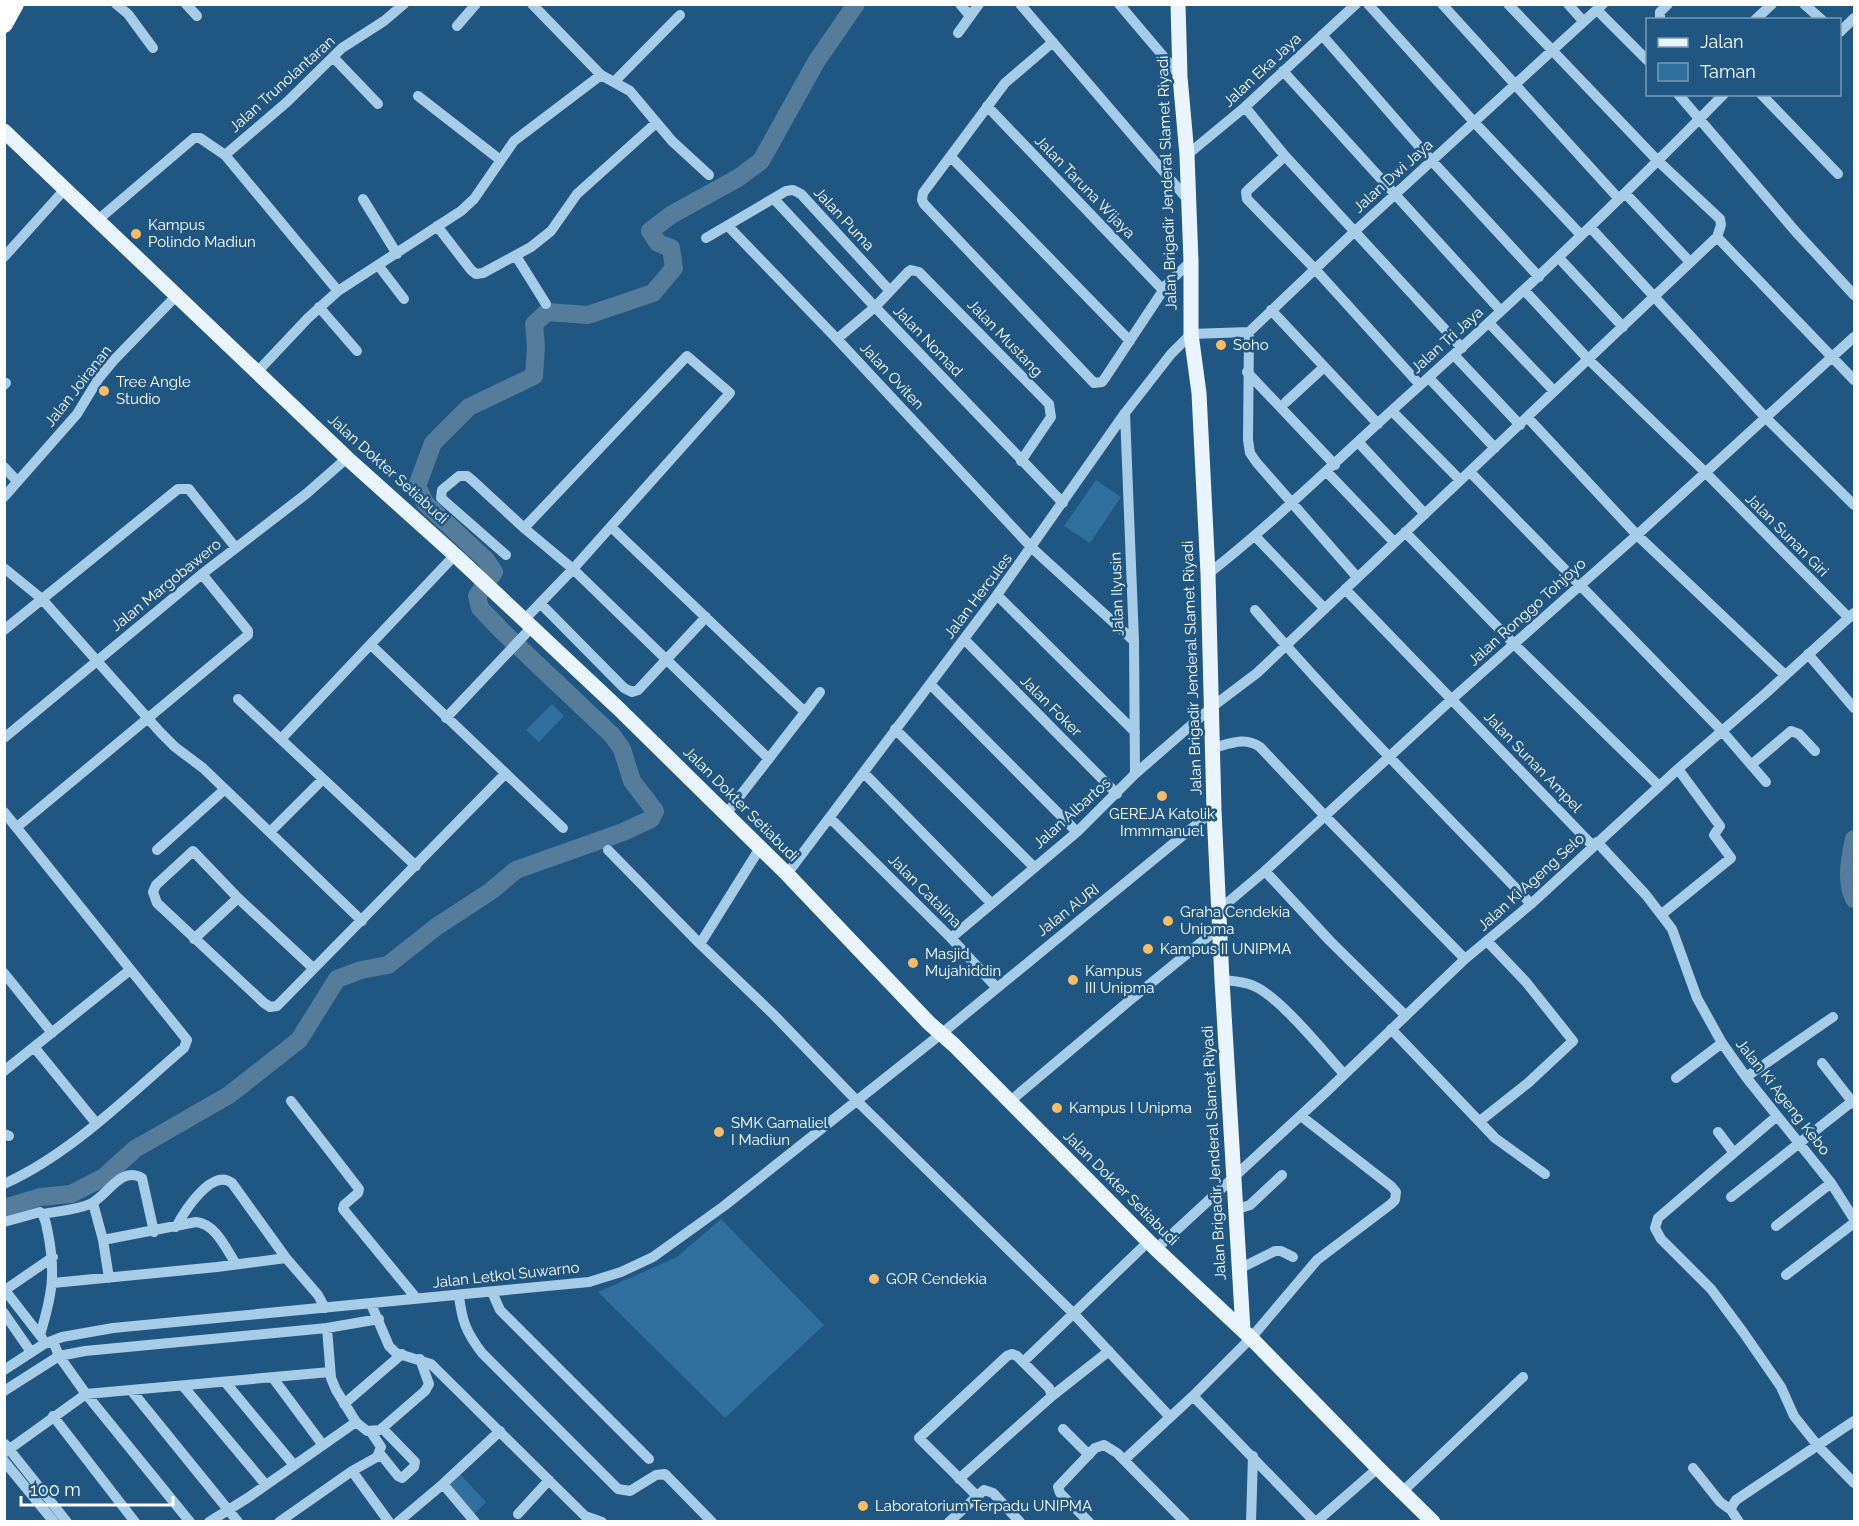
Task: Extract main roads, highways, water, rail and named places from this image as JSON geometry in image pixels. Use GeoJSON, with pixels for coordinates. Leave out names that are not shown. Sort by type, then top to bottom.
{"type":"FeatureCollection","features":[{"type":"Feature","properties":{"kind":"highway"},"geometry":{"type":"LineString","coordinates":[[4,24],[15,4]]}},
{"type":"Feature","properties":{"kind":"main road","name":"Jalan Brigadir Jenderal Slamet Riyadi"},"geometry":{"type":"LineString","coordinates":[[1178,4],[1180,77],[1187,155],[1191,334],[1200,393],[1208,574],[1214,810],[1232,1179],[1247,1334]]}},
{"type":"Feature","properties":{"kind":"main road","name":"Jalan Dokter Setiabudi"},"geometry":{"type":"LineString","coordinates":[[4,131],[99,219],[347,458],[477,575],[526,628],[619,709],[787,874],[941,1034],[1152,1245],[1247,1334],[1433,1521]]}},
{"type":"Feature","properties":{"kind":"waterway"},"geometry":{"type":"LineString","coordinates":[[4,1208],[40,1197],[71,1194],[104,1177],[135,1149],[229,1095],[299,1040],[337,979],[361,970],[388,965],[436,927],[491,891],[516,870],[623,832],[651,819],[655,811],[632,781],[622,749],[612,735],[480,608],[477,596],[494,572],[486,560],[425,503],[417,486],[433,443],[469,407],[534,376],[536,346],[534,324],[547,312],[588,315],[653,293],[674,268],[671,248],[658,243],[650,231],[671,215],[738,178],[761,161],[816,62],[856,4]]}},
{"type":"Feature","properties":{"kind":"waterway"},"geometry":{"type":"LineString","coordinates":[[1854,839],[1849,877],[1854,899]]}},
{"type":"Feature","properties":{"kind":"place","name":"Kampus Polindo Madiun"},"geometry":{"type":"Point","coordinates":[136,234]}},
{"type":"Feature","properties":{"kind":"place","name":"Soho"},"geometry":{"type":"Point","coordinates":[1221,345]}},
{"type":"Feature","properties":{"kind":"place","name":"Tree Angle Studio"},"geometry":{"type":"Point","coordinates":[104,391]}},
{"type":"Feature","properties":{"kind":"place","name":"GEREJA Katolik Immmanuel"},"geometry":{"type":"Point","coordinates":[1162,796]}},
{"type":"Feature","properties":{"kind":"place","name":"Graha Cendekia Unipma"},"geometry":{"type":"Point","coordinates":[1168,921]}},
{"type":"Feature","properties":{"kind":"place","name":"Kampus II UNIPMA"},"geometry":{"type":"Point","coordinates":[1148,949]}},
{"type":"Feature","properties":{"kind":"place","name":"Masjid Mujahiddin"},"geometry":{"type":"Point","coordinates":[913,963]}},
{"type":"Feature","properties":{"kind":"place","name":"Kampus III Unipma"},"geometry":{"type":"Point","coordinates":[1073,980]}},
{"type":"Feature","properties":{"kind":"place","name":"Kampus I Unipma"},"geometry":{"type":"Point","coordinates":[1057,1108]}},
{"type":"Feature","properties":{"kind":"place","name":"SMK Gamaliel I Madiun"},"geometry":{"type":"Point","coordinates":[719,1132]}},
{"type":"Feature","properties":{"kind":"place","name":"GOR Cendekia"},"geometry":{"type":"Point","coordinates":[874,1279]}},
{"type":"Feature","properties":{"kind":"place","name":"Laboratorium Terpadu UNIPMA"},"geometry":{"type":"Point","coordinates":[863,1506]}}]}
